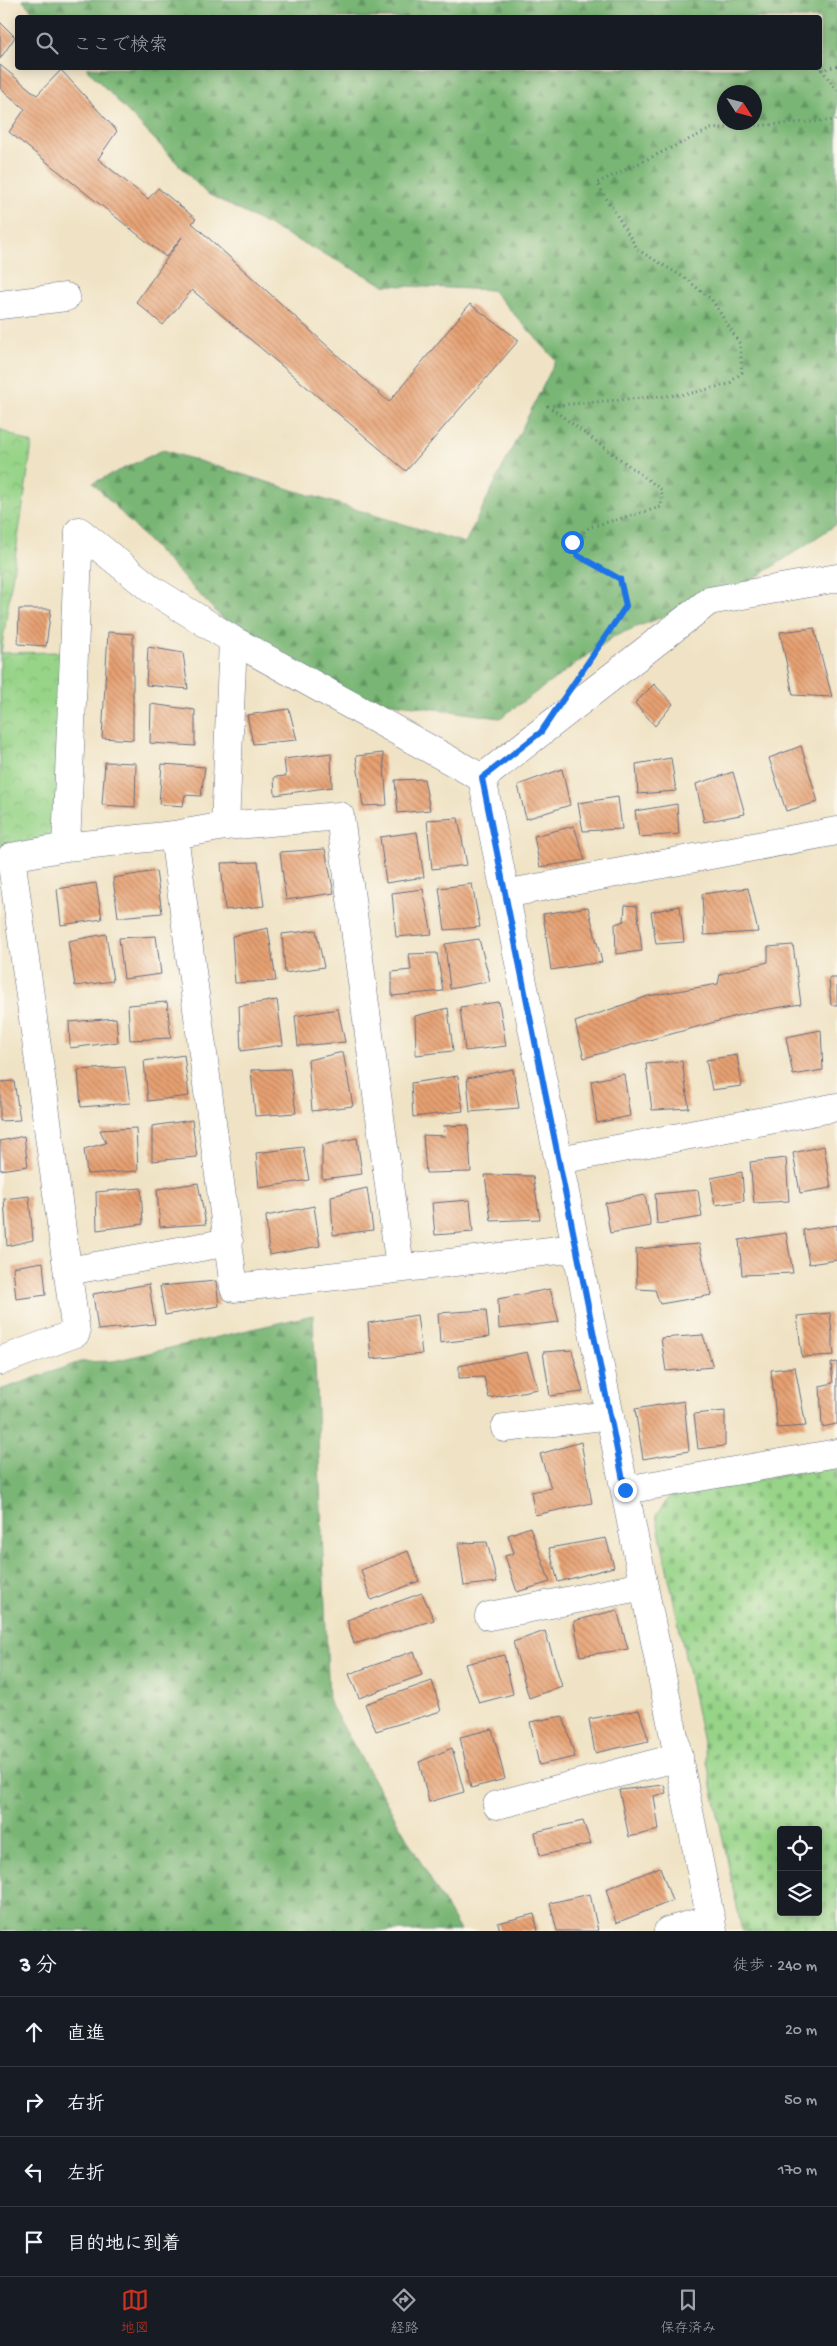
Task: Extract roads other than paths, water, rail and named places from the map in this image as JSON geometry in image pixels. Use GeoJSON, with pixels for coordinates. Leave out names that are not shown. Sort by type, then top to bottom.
{"type":"FeatureCollection","features":[{"type":"Feature","properties":{"kind":"street"},"geometry":{"type":"LineString","coordinates":[[0,305],[66,297]]}},
{"type":"Feature","properties":{"kind":"street"},"geometry":{"type":"LineString","coordinates":[[66,847],[79,531],[151,589],[233,640],[482,778],[712,1925],[668,1931]]}},
{"type":"Feature","properties":{"kind":"street"},"geometry":{"type":"LineString","coordinates":[[482,778],[708,601],[837,578]]}},
{"type":"Feature","properties":{"kind":"street"},"geometry":{"type":"LineString","coordinates":[[225,826],[233,640]]}},
{"type":"Feature","properties":{"kind":"street"},"geometry":{"type":"LineString","coordinates":[[0,1361],[76,1333],[11,857],[66,847],[174,835],[225,826],[340,816],[400,1268]]}},
{"type":"Feature","properties":{"kind":"street"},"geometry":{"type":"LineString","coordinates":[[505,894],[837,830]]}},
{"type":"Feature","properties":{"kind":"street"},"geometry":{"type":"LineString","coordinates":[[174,835],[234,1288],[576,1248]]}},
{"type":"Feature","properties":{"kind":"street"},"geometry":{"type":"LineString","coordinates":[[559,1160],[837,1107]]}},
{"type":"Feature","properties":{"kind":"street"},"geometry":{"type":"LineString","coordinates":[[68,1271],[229,1242]]}},
{"type":"Feature","properties":{"kind":"street"},"geometry":{"type":"LineString","coordinates":[[505,1428],[610,1415]]}},
{"type":"Feature","properties":{"kind":"street"},"geometry":{"type":"LineString","coordinates":[[625,1490],[837,1453]]}},
{"type":"Feature","properties":{"kind":"street"},"geometry":{"type":"LineString","coordinates":[[489,1616],[644,1586]]}},
{"type":"Feature","properties":{"kind":"street"},"geometry":{"type":"LineString","coordinates":[[497,1805],[678,1757]]}}]}
